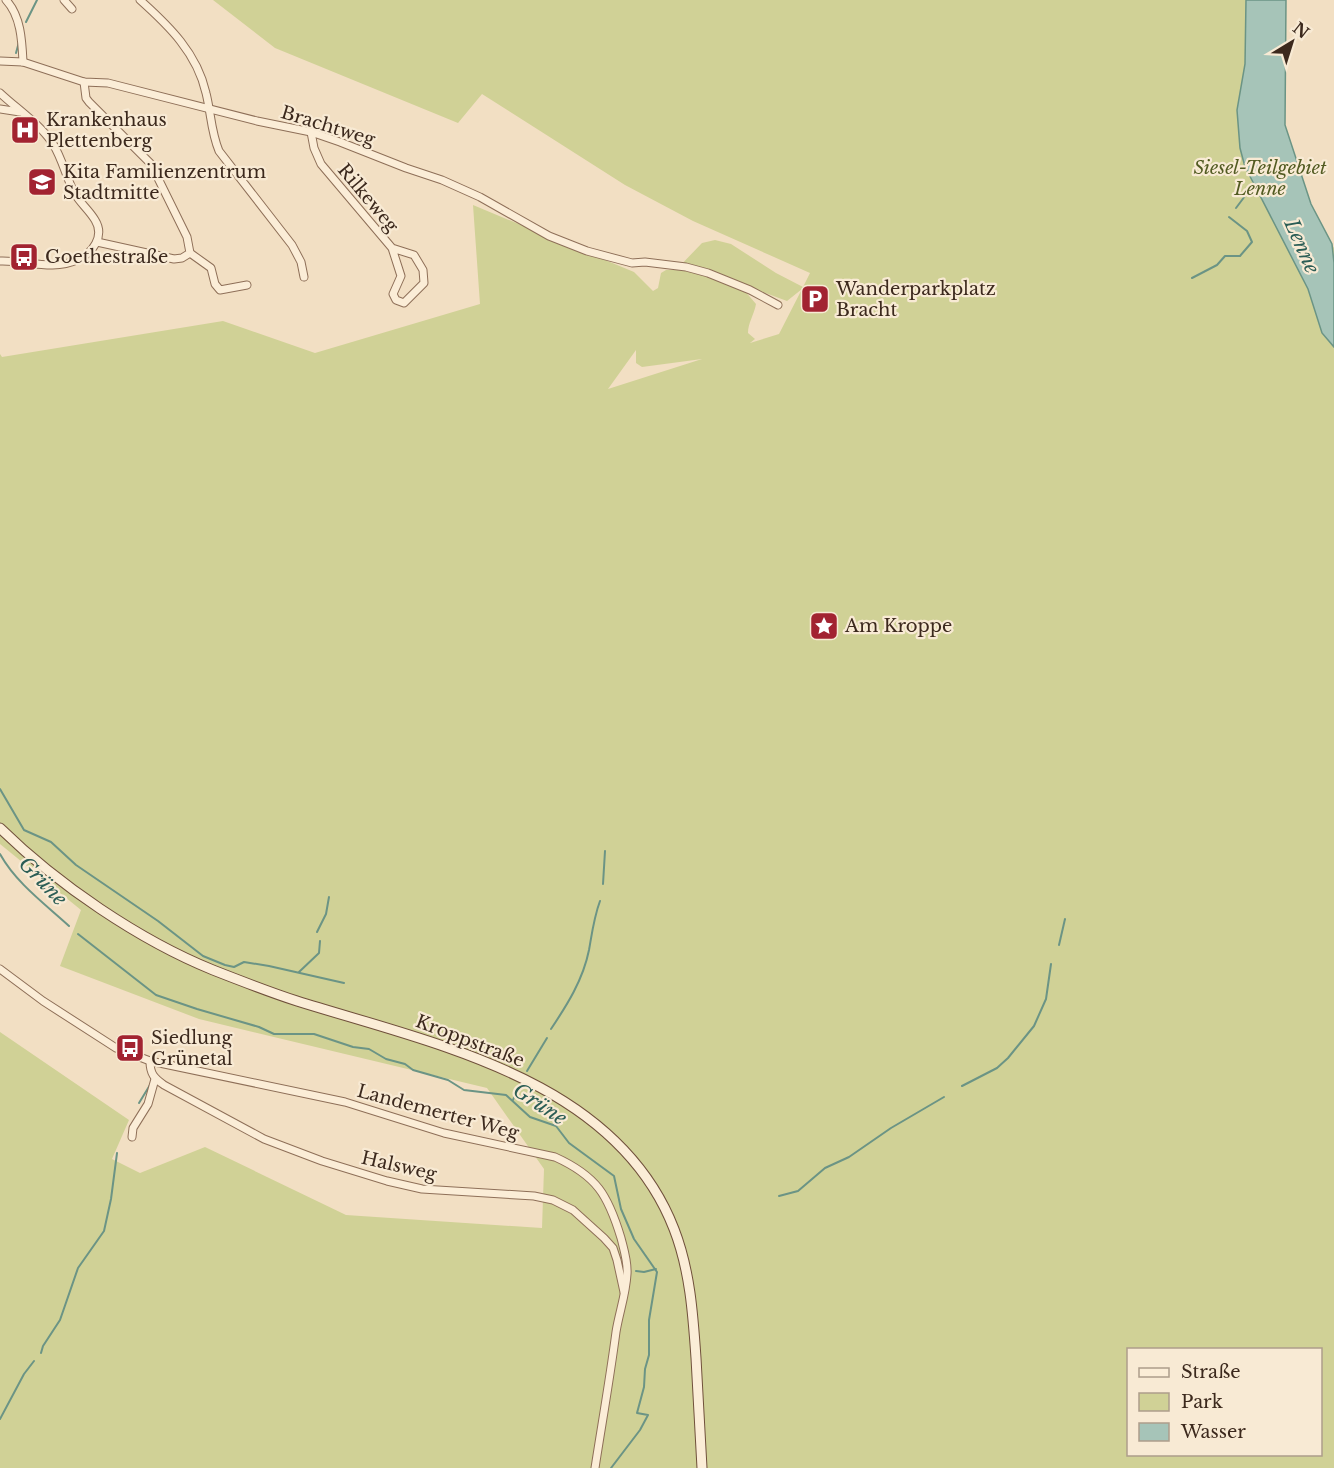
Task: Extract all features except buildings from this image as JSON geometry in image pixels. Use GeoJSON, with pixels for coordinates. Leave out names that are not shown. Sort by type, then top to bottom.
{"type":"FeatureCollection","features":[{"type":"Feature","properties":{"kind":"street"},"geometry":{"type":"LineString","coordinates":[[6,0],[11,5],[18,22],[22,39],[23,62]]}},
{"type":"Feature","properties":{"kind":"street"},"geometry":{"type":"LineString","coordinates":[[64,0],[72,9]]}},
{"type":"Feature","properties":{"kind":"street"},"geometry":{"type":"LineString","coordinates":[[141,0],[163,20],[188,51],[198,69],[210,109],[213,136],[219,151],[292,245],[301,262],[304,277]]}},
{"type":"Feature","properties":{"kind":"street","name":"Brachtweg"},"geometry":{"type":"LineString","coordinates":[[0,61],[23,62],[84,82],[108,83],[311,132],[442,180],[480,197],[549,236],[632,263],[667,264],[708,273],[750,290],[778,306]]}},
{"type":"Feature","properties":{"kind":"street"},"geometry":{"type":"LineString","coordinates":[[84,82],[86,98],[89,102],[151,164],[187,237],[190,253],[211,268],[215,284],[220,290],[247,285]]}},
{"type":"Feature","properties":{"kind":"street"},"geometry":{"type":"LineString","coordinates":[[0,93],[52,144],[73,190],[98,225],[97,242],[87,254],[66,264],[0,261]]}},
{"type":"Feature","properties":{"kind":"street"},"geometry":{"type":"LineString","coordinates":[[0,109],[20,112]]}},
{"type":"Feature","properties":{"kind":"street","name":"Rilkeweg"},"geometry":{"type":"LineString","coordinates":[[311,132],[314,148],[321,164],[392,248],[401,276],[393,294],[396,300],[404,303],[424,283],[423,270],[414,255],[392,248]]}},
{"type":"Feature","properties":{"kind":"street"},"geometry":{"type":"LineString","coordinates":[[97,242],[174,259],[183,258],[190,253]]}},
{"type":"Feature","properties":{"kind":"street","name":"Kroppstraße"},"geometry":{"type":"LineString","coordinates":[[0,828],[33,858],[81,895],[179,955],[295,1000],[474,1058],[560,1099],[607,1132],[623,1147],[651,1185],[663,1204],[680,1246],[692,1303],[702,1468]]}},
{"type":"Feature","properties":{"kind":"street","name":"Landemerter Weg"},"geometry":{"type":"LineString","coordinates":[[0,969],[43,1001],[116,1048],[150,1061],[345,1102],[444,1133],[555,1157],[589,1178],[602,1191],[609,1203],[628,1266],[595,1468]]}},
{"type":"Feature","properties":{"kind":"street"},"geometry":{"type":"LineString","coordinates":[[132,1137],[133,1128],[148,1104],[155,1079],[150,1071],[150,1061]]}},
{"type":"Feature","properties":{"kind":"street","name":"Halsweg"},"geometry":{"type":"LineString","coordinates":[[155,1079],[264,1139],[322,1161],[387,1181],[422,1189],[534,1196],[553,1200],[573,1210],[604,1238],[618,1260],[624,1292]]}},
{"type":"Feature","properties":{"kind":"green space","name":"Siesel-Teilgebiet Lenne"},"geometry":{"type":"Polygon","coordinates":[[[213,0],[1284,0],[1283,123],[1312,207],[1334,248],[1334,1468],[0,1468],[0,1032],[129,1120],[112,1159],[140,1173],[205,1147],[346,1215],[542,1228],[544,1169],[487,1088],[199,1019],[60,966],[81,910],[0,844],[0,354],[2,357],[223,321],[315,353],[480,304],[473,205],[634,272],[653,291],[658,288],[661,273],[666,270],[676,270],[702,243],[715,240],[731,244],[776,273],[803,287],[810,273],[693,221],[625,185],[482,94],[458,123],[275,48],[213,0]],[[738,283],[756,304],[748,333],[755,339],[750,343],[779,334],[802,289],[787,301],[738,283]],[[636,350],[608,389],[702,359],[642,367],[636,363],[636,350]]]}},
{"type":"Feature","properties":{"kind":"water","name":"Lenne"},"geometry":{"type":"Polygon","coordinates":[[[1246,0],[1286,0],[1285,125],[1311,204],[1332,244],[1334,347],[1322,333],[1308,289],[1245,167],[1240,148],[1237,110],[1245,64],[1246,0]]]}},
{"type":"Feature","properties":{"kind":"waterway"},"geometry":{"type":"LineString","coordinates":[[26,22],[37,0]]}},
{"type":"Feature","properties":{"kind":"waterway"},"geometry":{"type":"LineString","coordinates":[[16,53],[19,42]]}},
{"type":"Feature","properties":{"kind":"waterway"},"geometry":{"type":"LineString","coordinates":[[1236,208],[1254,184]]}},
{"type":"Feature","properties":{"kind":"waterway"},"geometry":{"type":"LineString","coordinates":[[1192,278],[1217,265],[1225,256],[1240,256],[1252,242],[1247,231],[1229,217]]}},
{"type":"Feature","properties":{"kind":"waterway"},"geometry":{"type":"LineString","coordinates":[[0,789],[24,830],[51,842],[76,865],[158,921],[203,956],[234,967],[244,962],[344,983]]}},
{"type":"Feature","properties":{"kind":"waterway"},"geometry":{"type":"LineString","coordinates":[[603,884],[605,851]]}},
{"type":"Feature","properties":{"kind":"waterway","name":"Grüne"},"geometry":{"type":"LineString","coordinates":[[0,854],[23,884],[69,926]]}},
{"type":"Feature","properties":{"kind":"waterway"},"geometry":{"type":"LineString","coordinates":[[317,932],[326,914],[329,897]]}},
{"type":"Feature","properties":{"kind":"waterway"},"geometry":{"type":"LineString","coordinates":[[551,1029],[583,972],[600,901]]}},
{"type":"Feature","properties":{"kind":"waterway"},"geometry":{"type":"LineString","coordinates":[[1059,945],[1065,919]]}},
{"type":"Feature","properties":{"kind":"waterway","name":"Grüne"},"geometry":{"type":"LineString","coordinates":[[78,934],[156,995],[259,1027],[274,1034],[314,1034],[353,1047],[369,1049],[386,1059],[405,1064],[413,1070],[448,1080],[464,1090],[506,1095],[530,1117],[556,1126],[569,1143],[614,1176],[621,1209],[634,1239],[657,1272],[649,1320],[649,1355],[637,1413],[648,1415],[640,1430],[611,1468]]}},
{"type":"Feature","properties":{"kind":"waterway"},"geometry":{"type":"LineString","coordinates":[[299,972],[319,953],[320,941]]}},
{"type":"Feature","properties":{"kind":"waterway"},"geometry":{"type":"LineString","coordinates":[[962,1086],[997,1068],[1034,1026],[1046,999],[1051,964]]}},
{"type":"Feature","properties":{"kind":"waterway"},"geometry":{"type":"LineString","coordinates":[[527,1071],[547,1038]]}},
{"type":"Feature","properties":{"kind":"waterway"},"geometry":{"type":"LineString","coordinates":[[139,1103],[150,1085]]}},
{"type":"Feature","properties":{"kind":"waterway"},"geometry":{"type":"LineString","coordinates":[[513,1100],[517,1090]]}},
{"type":"Feature","properties":{"kind":"waterway"},"geometry":{"type":"LineString","coordinates":[[779,1196],[798,1191],[825,1168],[849,1157],[891,1128],[944,1097]]}},
{"type":"Feature","properties":{"kind":"waterway"},"geometry":{"type":"LineString","coordinates":[[41,1353],[60,1320],[78,1268],[104,1231],[117,1153]]}},
{"type":"Feature","properties":{"kind":"waterway"},"geometry":{"type":"LineString","coordinates":[[636,1271],[656,1269]]}},
{"type":"Feature","properties":{"kind":"waterway"},"geometry":{"type":"LineString","coordinates":[[0,1419],[24,1374],[34,1361]]}},
{"type":"Feature","properties":{"kind":"place","name":"Krankenhaus Plettenberg"},"geometry":{"type":"Point","coordinates":[25,130]}},
{"type":"Feature","properties":{"kind":"place","name":"Kita Familienzentrum Stadtmitte"},"geometry":{"type":"Point","coordinates":[42,182]}},
{"type":"Feature","properties":{"kind":"place","name":"Goethestraße"},"geometry":{"type":"Point","coordinates":[24,257]}},
{"type":"Feature","properties":{"kind":"place","name":"Wanderparkplatz Bracht"},"geometry":{"type":"Point","coordinates":[815,299]}},
{"type":"Feature","properties":{"kind":"place","name":"Am Kroppe"},"geometry":{"type":"Point","coordinates":[824,626]}},
{"type":"Feature","properties":{"kind":"place","name":"Siedlung Grünetal"},"geometry":{"type":"Point","coordinates":[130,1048]}}]}
